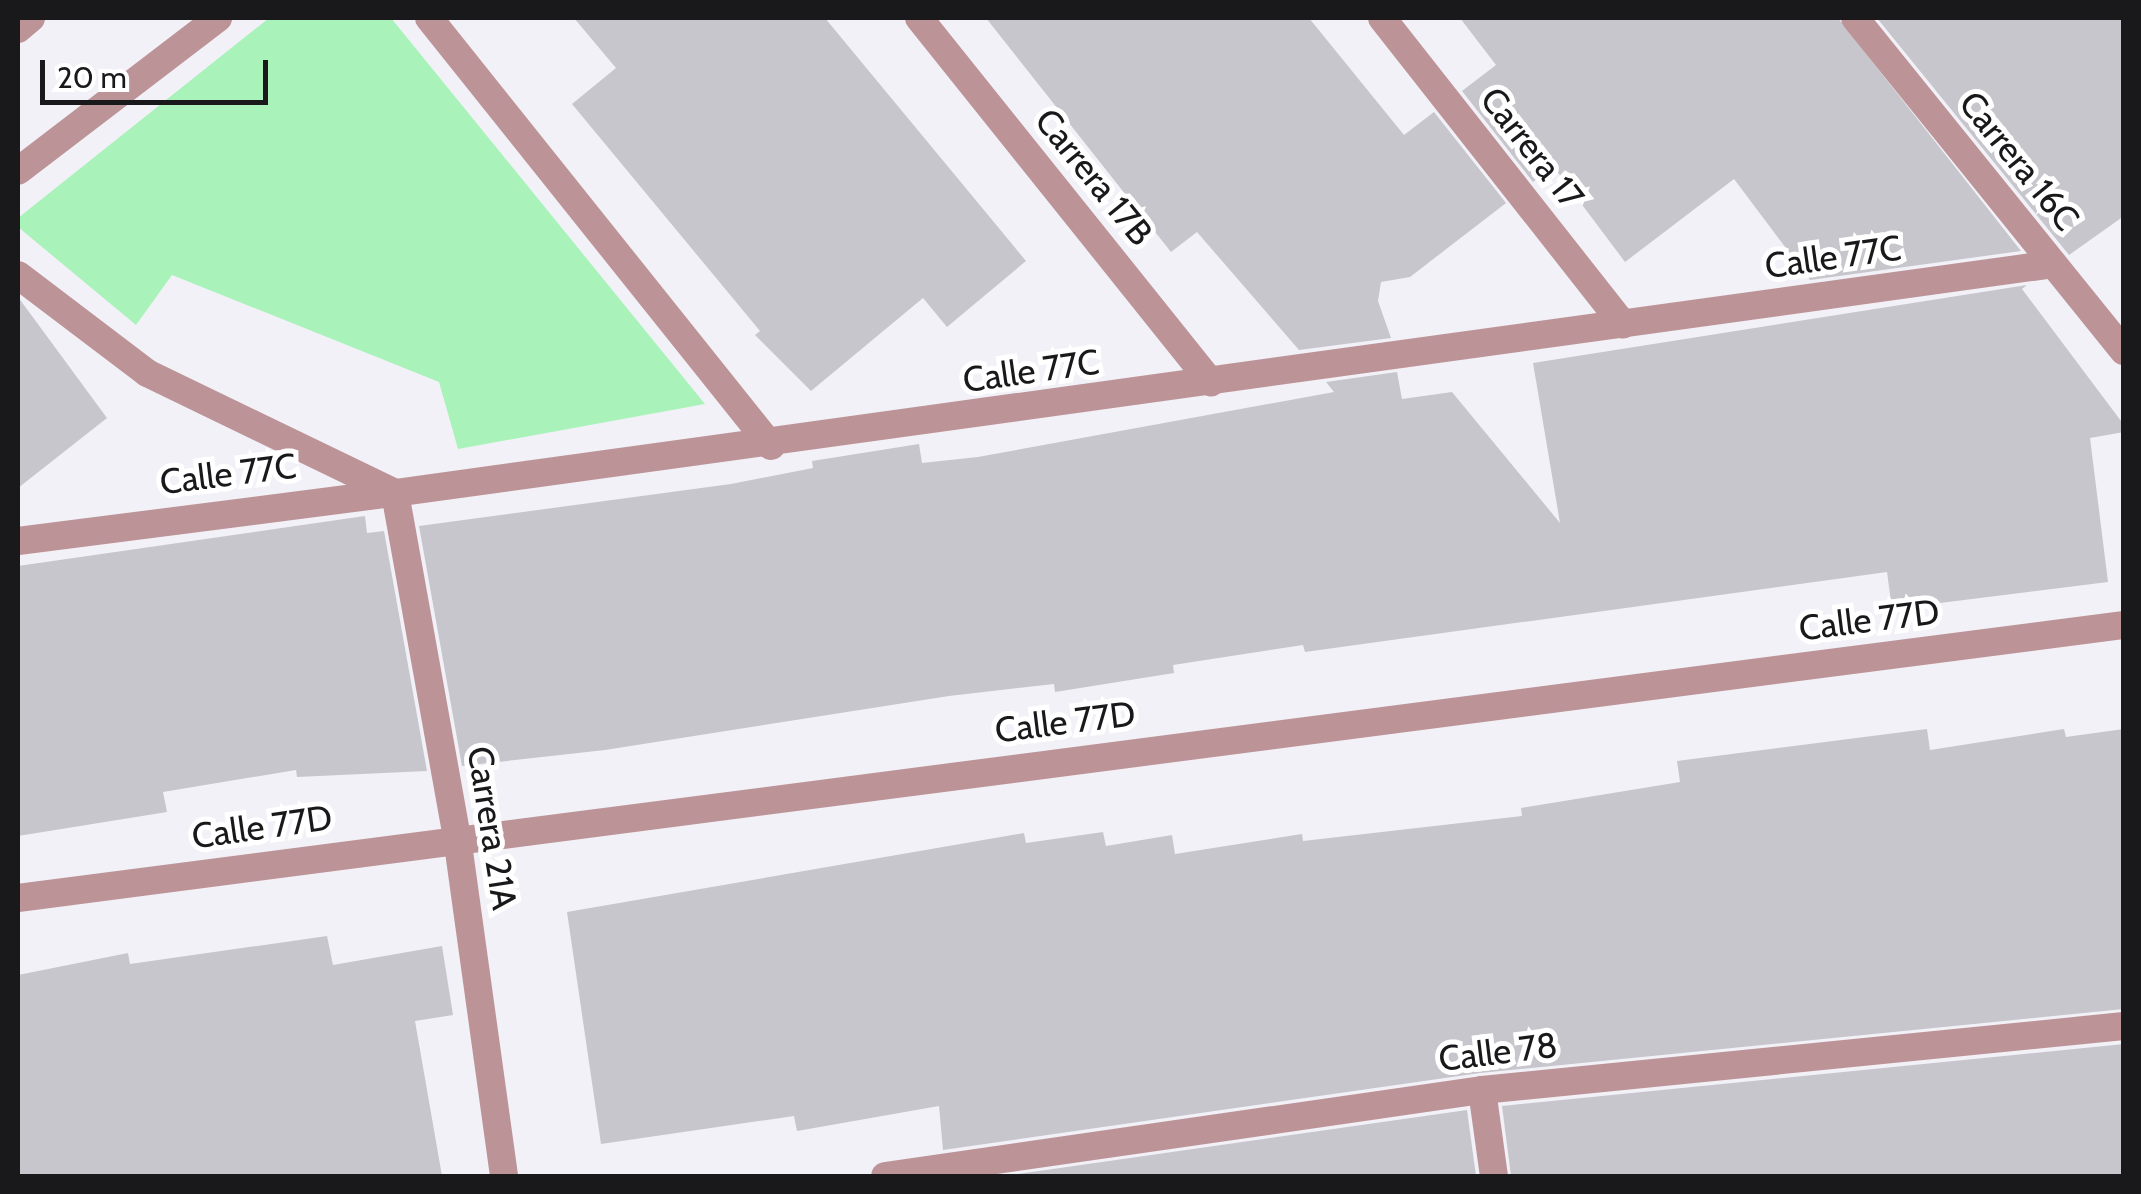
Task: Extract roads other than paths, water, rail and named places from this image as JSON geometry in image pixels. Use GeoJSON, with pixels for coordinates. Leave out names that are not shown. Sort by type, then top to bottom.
{"type":"FeatureCollection","features":[{"type":"Feature","properties":{"kind":"street"},"geometry":{"type":"LineString","coordinates":[[18,29],[31,18]]}},
{"type":"Feature","properties":{"kind":"street"},"geometry":{"type":"LineString","coordinates":[[18,171],[218,18]]}},
{"type":"Feature","properties":{"kind":"street"},"geometry":{"type":"LineString","coordinates":[[429,18],[771,446]]}},
{"type":"Feature","properties":{"kind":"street","name":"Carrera 17B"},"geometry":{"type":"LineString","coordinates":[[919,18],[1211,383]]}},
{"type":"Feature","properties":{"kind":"street","name":"Carrera 17"},"geometry":{"type":"LineString","coordinates":[[1382,18],[1623,324]]}},
{"type":"Feature","properties":{"kind":"street","name":"Carrera 16C"},"geometry":{"type":"LineString","coordinates":[[1855,18],[2124,352]]}},
{"type":"Feature","properties":{"kind":"street","name":"Calle 77C"},"geometry":{"type":"LineString","coordinates":[[18,541],[771,446],[2054,264]]}},
{"type":"Feature","properties":{"kind":"street"},"geometry":{"type":"LineString","coordinates":[[18,276],[146,373],[395,493]]}},
{"type":"Feature","properties":{"kind":"street","name":"Carrera 21A"},"geometry":{"type":"LineString","coordinates":[[395,493],[458,838],[504,1176]]}},
{"type":"Feature","properties":{"kind":"street","name":"Calle 77D"},"geometry":{"type":"LineString","coordinates":[[18,898],[2124,625]]}},
{"type":"Feature","properties":{"kind":"street","name":"Calle 78"},"geometry":{"type":"LineString","coordinates":[[885,1176],[1482,1090],[2124,1026]]}},
{"type":"Feature","properties":{"kind":"street"},"geometry":{"type":"LineString","coordinates":[[1482,1090],[1494,1176]]}}]}
